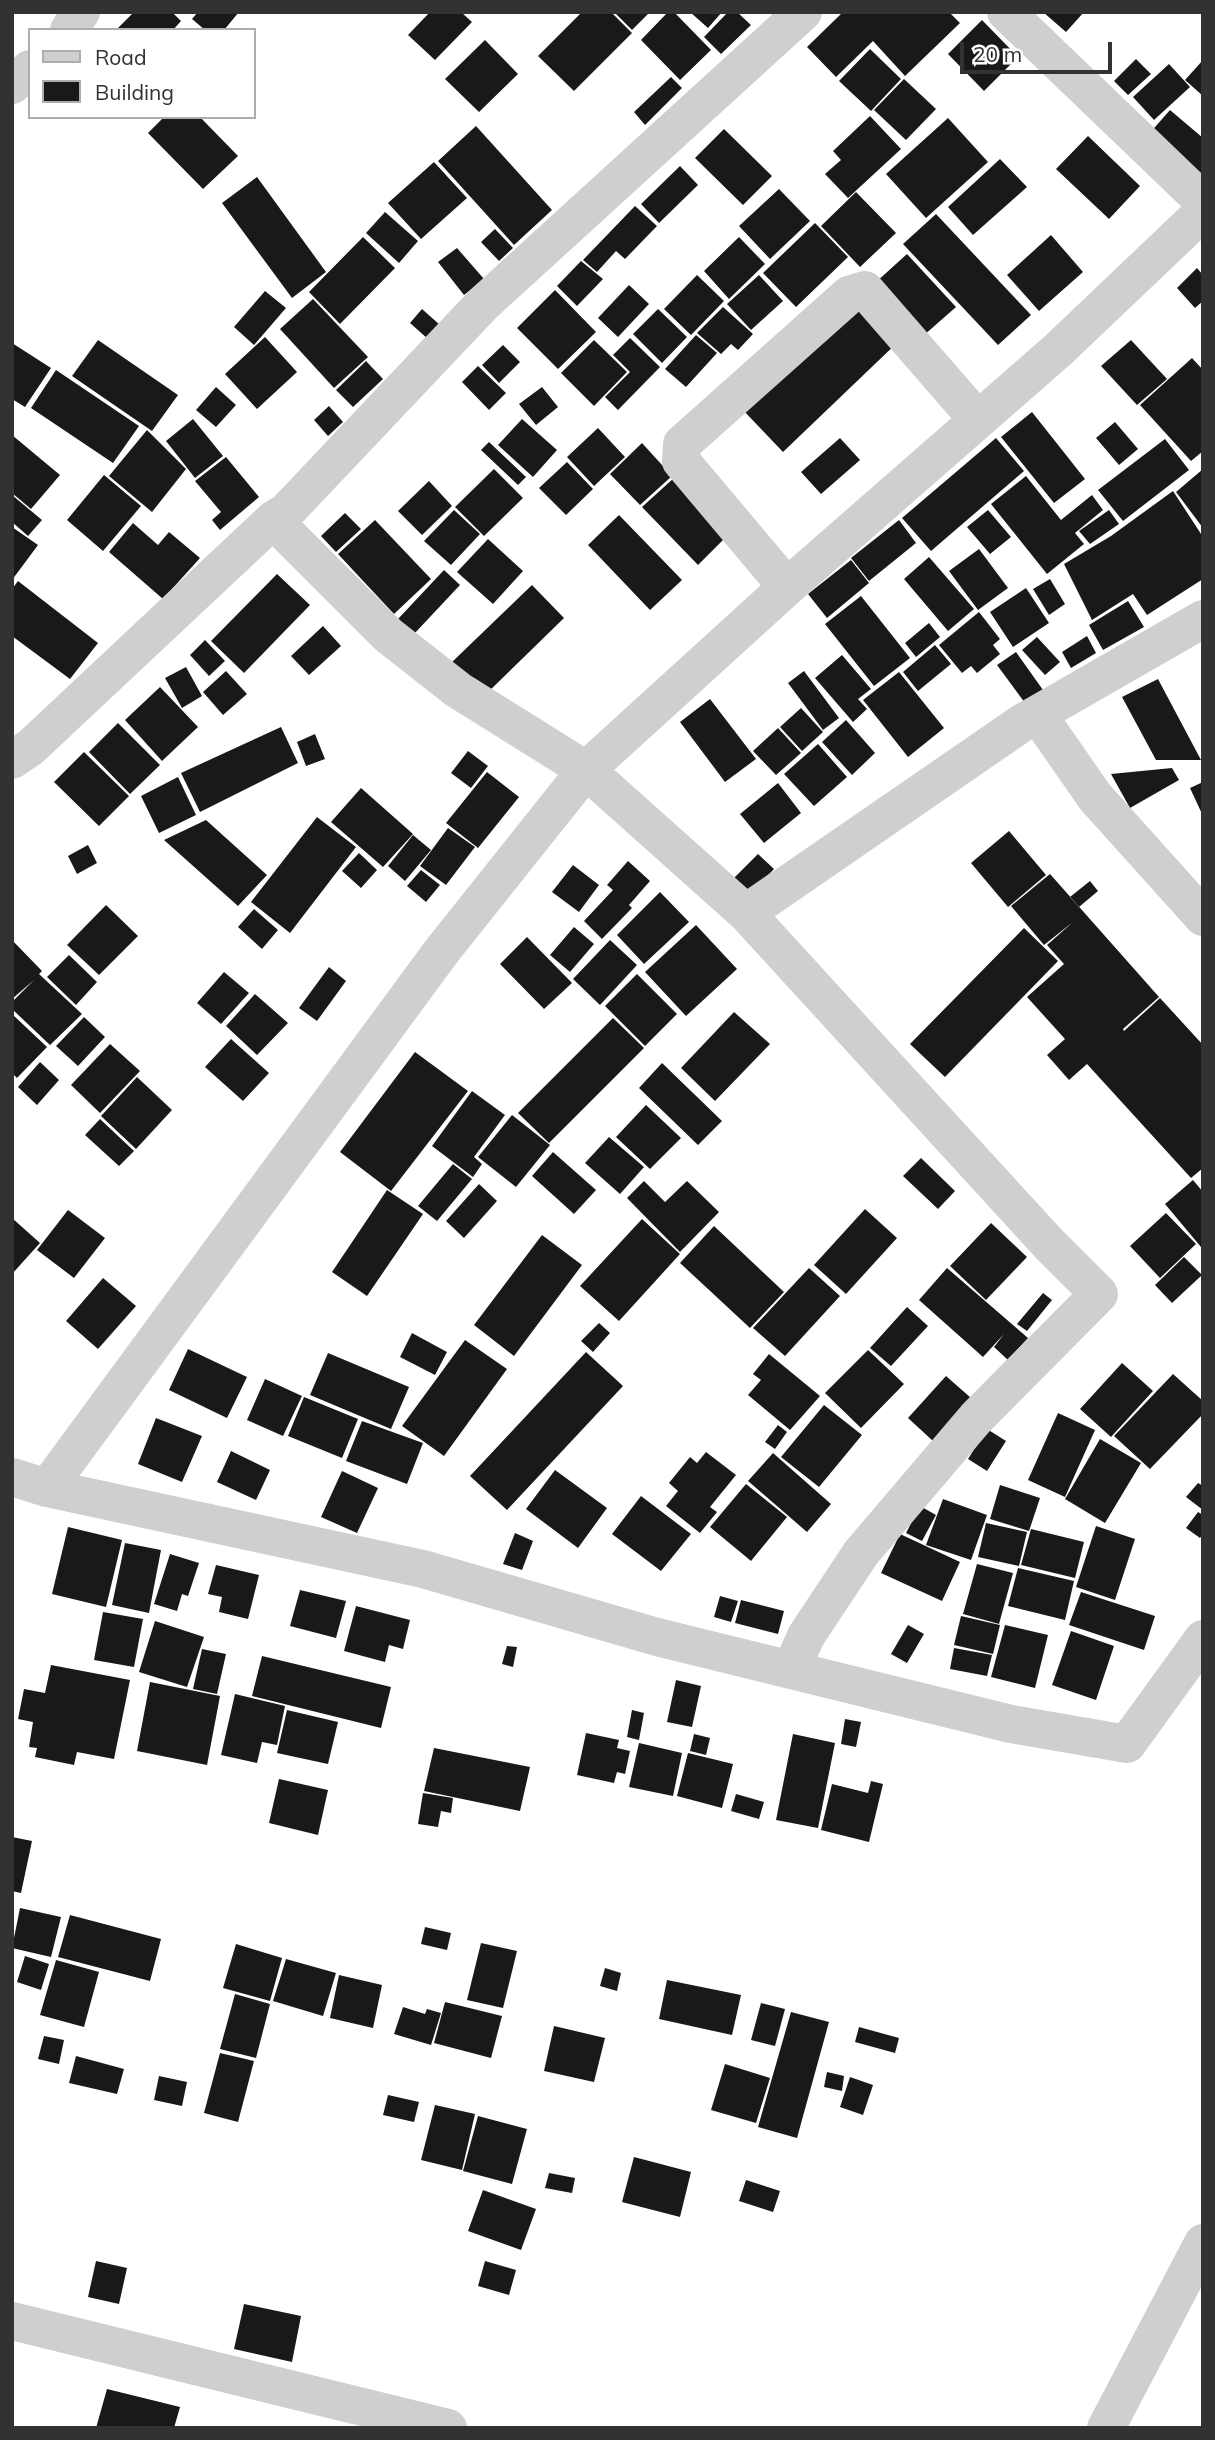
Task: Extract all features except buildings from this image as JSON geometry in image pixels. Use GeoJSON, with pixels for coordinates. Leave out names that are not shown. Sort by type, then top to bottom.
{"type":"FeatureCollection","features":[{"type":"Feature","properties":{"kind":"street"},"geometry":{"type":"LineString","coordinates":[[70,28],[81,12]]}},
{"type":"Feature","properties":{"kind":"street"},"geometry":{"type":"LineString","coordinates":[[12,760],[32,747],[273,520],[286,512],[483,304],[803,12]]}},
{"type":"Feature","properties":{"kind":"street"},"geometry":{"type":"LineString","coordinates":[[1006,12],[1203,201]]}},
{"type":"Feature","properties":{"kind":"street"},"geometry":{"type":"LineString","coordinates":[[12,85],[28,71]]}},
{"type":"Feature","properties":{"kind":"street"},"geometry":{"type":"LineString","coordinates":[[1203,212],[1058,350],[787,587],[586,770],[441,952],[30,1483],[423,1569],[657,1637],[1011,1724],[1127,1744],[1203,1639]]}},
{"type":"Feature","properties":{"kind":"street"},"geometry":{"type":"LineString","coordinates":[[787,587],[681,461],[682,444],[849,295],[865,290],[978,420]]}},
{"type":"Feature","properties":{"kind":"street"},"geometry":{"type":"LineString","coordinates":[[273,520],[388,635],[458,690],[586,770],[746,913],[1048,1243],[1099,1294],[976,1418],[861,1553],[806,1636],[791,1670]]}},
{"type":"Feature","properties":{"kind":"street"},"geometry":{"type":"LineString","coordinates":[[746,913],[1038,715],[1203,619]]}},
{"type":"Feature","properties":{"kind":"street"},"geometry":{"type":"LineString","coordinates":[[1038,715],[1095,797],[1203,917]]}},
{"type":"Feature","properties":{"kind":"street"},"geometry":{"type":"LineString","coordinates":[[1106,2428],[1203,2243]]}},
{"type":"Feature","properties":{"kind":"street"},"geometry":{"type":"LineString","coordinates":[[12,2321],[448,2428]]}}]}
